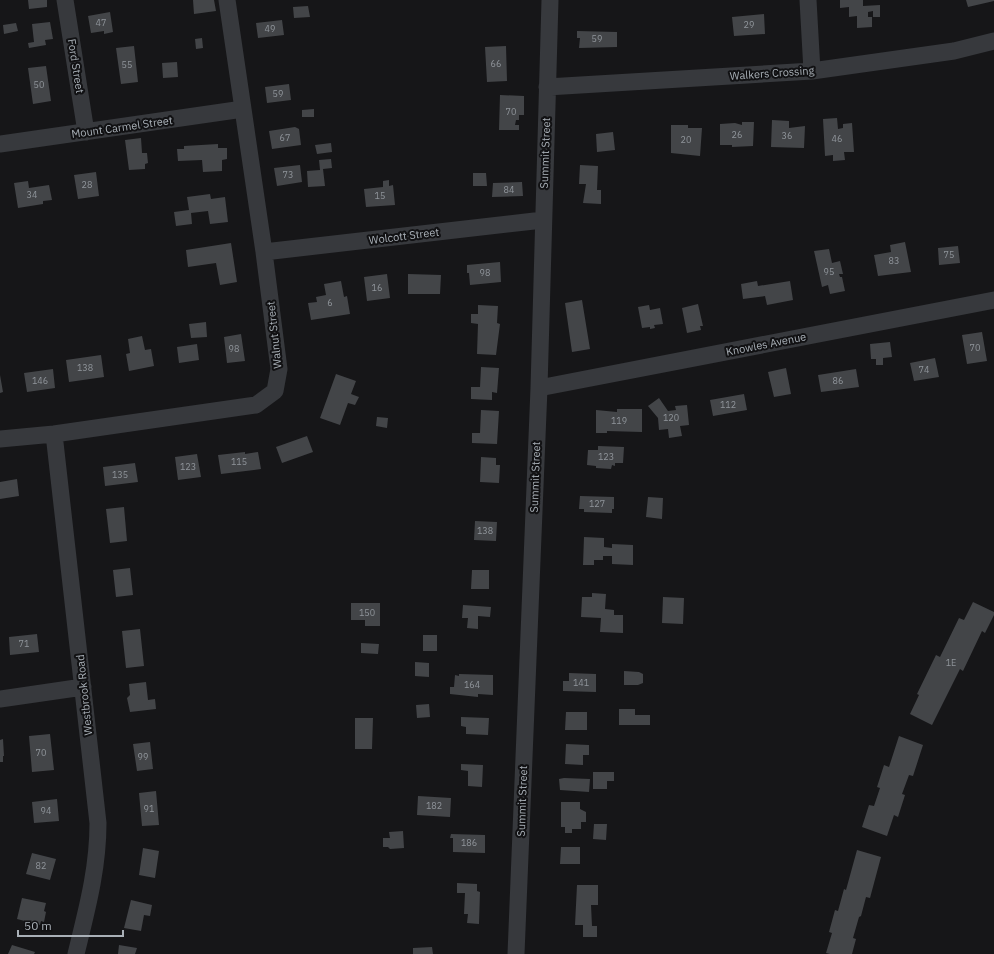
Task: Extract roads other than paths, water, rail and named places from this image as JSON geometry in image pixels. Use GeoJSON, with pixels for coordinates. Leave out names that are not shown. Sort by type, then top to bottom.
{"type":"FeatureCollection","features":[{"type":"Feature","properties":{"kind":"street","name":"Ford Street"},"geometry":{"type":"LineString","coordinates":[[65,0],[86,132]]}},
{"type":"Feature","properties":{"kind":"street","name":"Walnut Street"},"geometry":{"type":"LineString","coordinates":[[0,439],[54,434],[256,404],[275,392],[279,369],[244,109],[227,0]]}},
{"type":"Feature","properties":{"kind":"street","name":"Summit Street"},"geometry":{"type":"LineString","coordinates":[[516,954],[538,388],[550,0]]}},
{"type":"Feature","properties":{"kind":"street"},"geometry":{"type":"LineString","coordinates":[[808,0],[812,71]]}},
{"type":"Feature","properties":{"kind":"street","name":"Walkers Crossing"},"geometry":{"type":"LineString","coordinates":[[547,87],[812,71],[954,51],[994,41]]}},
{"type":"Feature","properties":{"kind":"street","name":"Mount Carmel Street"},"geometry":{"type":"LineString","coordinates":[[0,144],[244,109]]}},
{"type":"Feature","properties":{"kind":"street","name":"Wolcott Street"},"geometry":{"type":"LineString","coordinates":[[264,252],[543,220]]}},
{"type":"Feature","properties":{"kind":"street","name":"Knowles Avenue"},"geometry":{"type":"LineString","coordinates":[[538,388],[994,300]]}},
{"type":"Feature","properties":{"kind":"street","name":"Westbrook Road"},"geometry":{"type":"LineString","coordinates":[[54,434],[98,823],[98,853],[95,879],[76,954]]}},
{"type":"Feature","properties":{"kind":"street"},"geometry":{"type":"LineString","coordinates":[[0,699],[83,687]]}}]}
